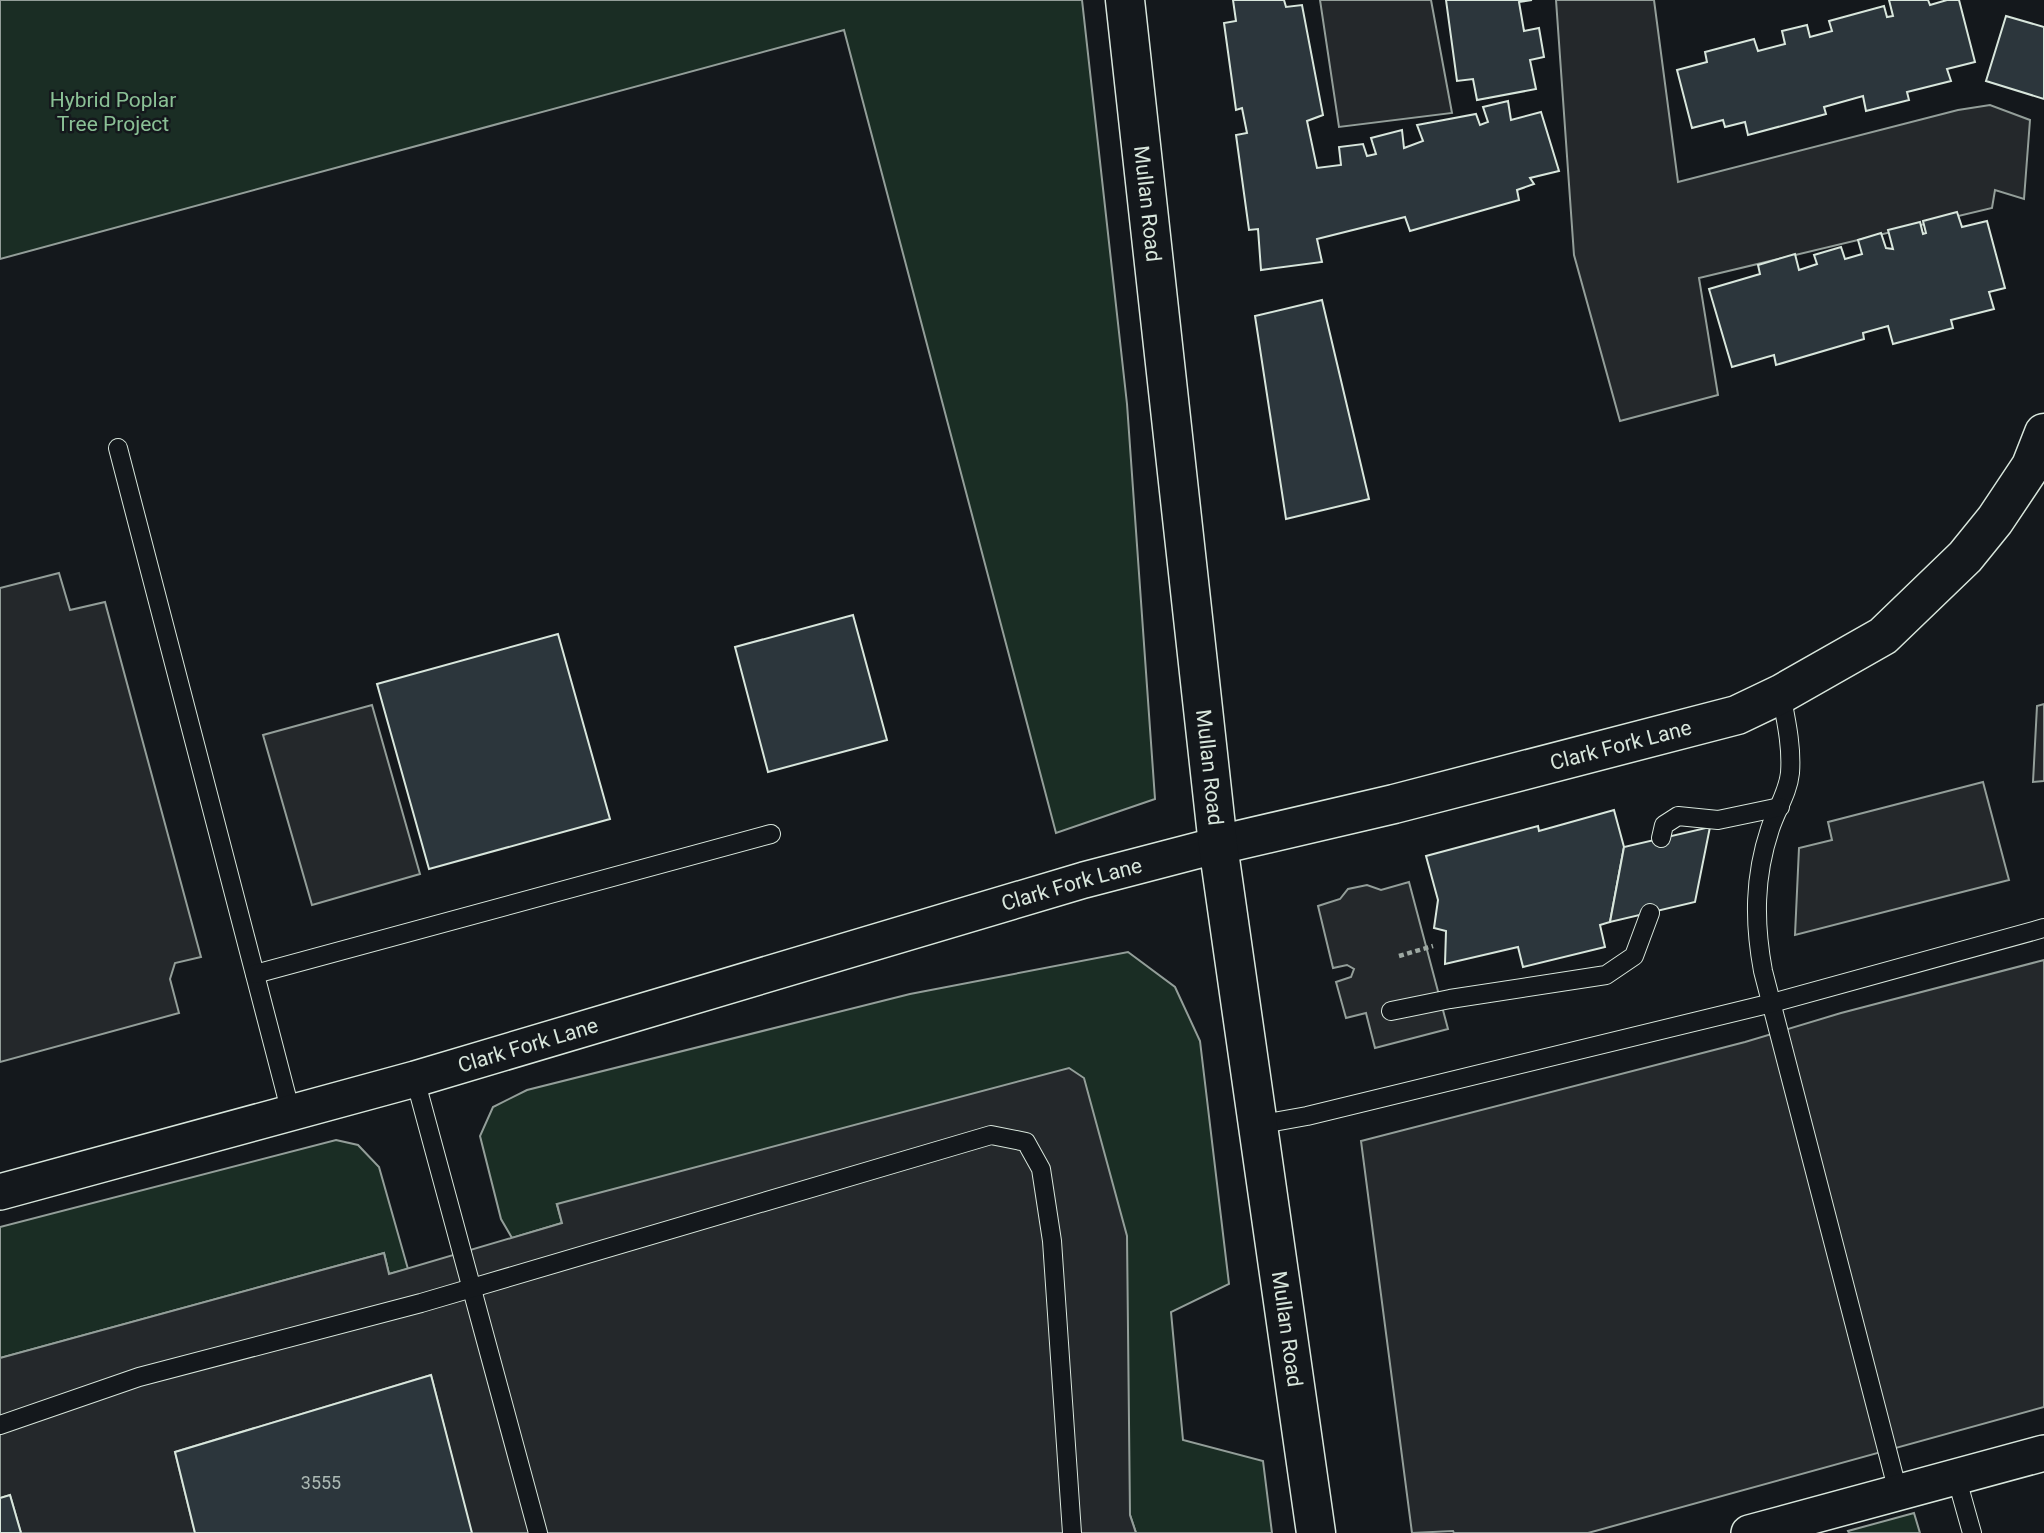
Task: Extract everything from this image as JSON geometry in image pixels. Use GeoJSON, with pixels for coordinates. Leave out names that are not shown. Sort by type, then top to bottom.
{"type":"FeatureCollection","features":[{"type":"Feature","properties":{"kind":"main road","name":"Mullan Road"},"geometry":{"type":"LineString","coordinates":[[1125,0],[1218,845],[1315,1533]]}},
{"type":"Feature","properties":{"kind":"main road","name":"Clark Fork Lane"},"geometry":{"type":"LineString","coordinates":[[1218,845],[1394,804],[1737,715],[1781,694],[1883,636],[1965,557],[1995,520],[2031,466],[2044,433]]}},
{"type":"Feature","properties":{"kind":"street","name":"Clark Fork Lane"},"geometry":{"type":"LineString","coordinates":[[0,1192],[415,1079],[1071,884],[1218,845]]}},
{"type":"Feature","properties":{"kind":"street"},"geometry":{"type":"LineString","coordinates":[[1749,1533],[1815,1524],[1898,1492],[2044,1453]]}},
{"type":"Feature","properties":{"kind":"lane"},"geometry":{"type":"LineString","coordinates":[[118,448],[291,1113]]}},
{"type":"Feature","properties":{"kind":"lane"},"geometry":{"type":"LineString","coordinates":[[1781,694],[1790,741],[1790,776],[1770,829],[1755,896],[1757,936],[1763,971],[1898,1492]]}},
{"type":"Feature","properties":{"kind":"lane"},"geometry":{"type":"LineString","coordinates":[[1661,838],[1664,825],[1678,816],[1718,820],[1780,807]]}},
{"type":"Feature","properties":{"kind":"lane"},"geometry":{"type":"LineString","coordinates":[[255,974],[771,834]]}},
{"type":"Feature","properties":{"kind":"lane"},"geometry":{"type":"LineString","coordinates":[[1391,1010],[1606,975],[1634,956],[1650,913]]}},
{"type":"Feature","properties":{"kind":"lane"},"geometry":{"type":"LineString","coordinates":[[1257,1125],[1307,1116],[1772,1003],[2044,928]]}},
{"type":"Feature","properties":{"kind":"lane"},"geometry":{"type":"LineString","coordinates":[[415,1079],[538,1533]]}},
{"type":"Feature","properties":{"kind":"lane"},"geometry":{"type":"LineString","coordinates":[[0,1425],[139,1377],[471,1289],[991,1135],[1026,1142],[1041,1169],[1052,1241],[1072,1533]]}},
{"type":"Feature","properties":{"kind":"lane"},"geometry":{"type":"LineString","coordinates":[[1956,1476],[1972,1533]]}},
{"type":"Feature","properties":{"kind":"path"},"geometry":{"type":"LineString","coordinates":[[1399,956],[1433,946]]}},
{"type":"Feature","properties":{"kind":"green space","name":"Hybrid Poplar Tree Project"},"geometry":{"type":"Polygon","coordinates":[[[0,0],[1082,0],[1127,404],[1155,799],[1056,833],[844,30],[0,259],[0,0]]]}},
{"type":"Feature","properties":{"kind":"green space"},"geometry":{"type":"Polygon","coordinates":[[[1128,952],[1175,987],[1200,1041],[1229,1284],[1171,1312],[1183,1440],[1263,1461],[1272,1533],[1136,1533],[1130,1515],[557,1205],[562,1223],[512,1238],[501,1219],[480,1136],[493,1107],[527,1090],[910,994],[1128,952]]]}},
{"type":"Feature","properties":{"kind":"green space"},"geometry":{"type":"Polygon","coordinates":[[[336,1140],[358,1145],[379,1167],[408,1269],[389,1274],[384,1253],[0,1358],[0,1227],[336,1140]]]}},
{"type":"Feature","properties":{"kind":"green space"},"geometry":{"type":"Polygon","coordinates":[[[1914,1513],[1920,1533],[1848,1531],[1914,1513]]]}},
{"type":"Feature","properties":{"kind":"shaded area"},"geometry":{"type":"Polygon","coordinates":[[[1320,0],[1431,0],[1452,113],[1339,127],[1320,0]]]}},
{"type":"Feature","properties":{"kind":"shaded area"},"geometry":{"type":"Polygon","coordinates":[[[1556,0],[1654,0],[1678,182],[1958,110],[1990,105],[2030,120],[2024,199],[1995,190],[1992,208],[1699,278],[1718,395],[1620,421],[1574,255],[1556,0]]]}},
{"type":"Feature","properties":{"kind":"shaded area"},"geometry":{"type":"Polygon","coordinates":[[[59,573],[70,610],[105,602],[201,957],[175,963],[170,979],[179,1013],[0,1062],[0,588],[59,573]]]}},
{"type":"Feature","properties":{"kind":"shaded area"},"geometry":{"type":"Polygon","coordinates":[[[2044,704],[2044,781],[2033,782],[2037,706],[2044,704]]]}},
{"type":"Feature","properties":{"kind":"shaded area"},"geometry":{"type":"Polygon","coordinates":[[[372,705],[420,874],[312,905],[263,735],[372,705]]]}},
{"type":"Feature","properties":{"kind":"shaded area"},"geometry":{"type":"Polygon","coordinates":[[[1983,782],[2009,880],[1795,935],[1799,848],[1832,840],[1828,822],[1983,782]]]}},
{"type":"Feature","properties":{"kind":"shaded area"},"geometry":{"type":"Polygon","coordinates":[[[1409,882],[1448,1029],[1375,1048],[1366,1013],[1346,1018],[1336,982],[1351,977],[1354,969],[1347,965],[1333,968],[1318,906],[1340,899],[1348,889],[1367,885],[1381,890],[1409,882]]]}},
{"type":"Feature","properties":{"kind":"shaded area"},"geometry":{"type":"Polygon","coordinates":[[[2044,960],[2044,1407],[1588,1533],[1412,1533],[1361,1141],[1745,1042],[1841,1013],[2044,960]]]}},
{"type":"Feature","properties":{"kind":"shaded area"},"geometry":{"type":"Polygon","coordinates":[[[1069,1068],[1084,1078],[1127,1236],[1130,1515],[1136,1533],[471,1533],[431,1375],[175,1452],[195,1533],[21,1533],[10,1495],[0,1498],[0,1358],[384,1253],[389,1274],[562,1223],[557,1204],[1069,1068]]]}},
{"type":"Feature","properties":{"kind":"building"},"geometry":{"type":"Polygon","coordinates":[[[1233,0],[1284,0],[1286,7],[1302,5],[1323,115],[1307,121],[1317,168],[1341,165],[1339,147],[1363,144],[1367,156],[1376,154],[1371,138],[1402,130],[1404,148],[1423,141],[1417,125],[1476,114],[1480,125],[1488,122],[1483,107],[1508,101],[1511,120],[1541,112],[1559,171],[1530,178],[1534,184],[1517,190],[1519,200],[1410,231],[1405,217],[1317,239],[1322,262],[1261,270],[1258,229],[1249,230],[1236,135],[1247,133],[1242,108],[1236,110],[1224,23],[1236,21],[1233,0]]]}},
{"type":"Feature","properties":{"kind":"building"},"geometry":{"type":"Polygon","coordinates":[[[1446,0],[1532,0],[1519,2],[1524,31],[1539,28],[1544,57],[1530,60],[1536,89],[1477,100],[1473,79],[1457,81],[1446,0]]]}},
{"type":"Feature","properties":{"kind":"building"},"geometry":{"type":"Polygon","coordinates":[[[1889,0],[1928,0],[1930,5],[1959,0],[1975,62],[1947,69],[1951,81],[1907,92],[1909,100],[1866,111],[1863,96],[1824,107],[1826,114],[1748,135],[1745,122],[1725,127],[1723,120],[1692,128],[1677,70],[1707,62],[1705,52],[1754,39],[1758,51],[1785,44],[1782,31],[1807,25],[1810,37],[1832,31],[1829,21],[1884,6],[1887,17],[1893,16],[1889,0]]]}},
{"type":"Feature","properties":{"kind":"building"},"geometry":{"type":"Polygon","coordinates":[[[2006,16],[2044,27],[2044,99],[1986,81],[2006,16]]]}},
{"type":"Feature","properties":{"kind":"building"},"geometry":{"type":"Polygon","coordinates":[[[1957,212],[1962,227],[1987,221],[2005,288],[1989,292],[1994,309],[1951,320],[1953,328],[1893,344],[1888,326],[1863,333],[1864,339],[1776,365],[1774,355],[1732,367],[1709,289],[1760,274],[1758,265],[1795,254],[1799,270],[1817,264],[1814,255],[1841,247],[1845,259],[1862,254],[1858,240],[1881,233],[1886,248],[1893,249],[1888,230],[1920,222],[1923,234],[1926,233],[1923,221],[1957,212]]]}},
{"type":"Feature","properties":{"kind":"building"},"geometry":{"type":"Polygon","coordinates":[[[1322,300],[1369,499],[1286,519],[1255,316],[1322,300]]]}},
{"type":"Feature","properties":{"kind":"building"},"geometry":{"type":"Polygon","coordinates":[[[853,615],[887,740],[768,772],[735,647],[853,615]]]}},
{"type":"Feature","properties":{"kind":"building"},"geometry":{"type":"Polygon","coordinates":[[[558,634],[610,819],[429,869],[377,684],[558,634]]]}},
{"type":"Feature","properties":{"kind":"building"},"geometry":{"type":"Polygon","coordinates":[[[1614,810],[1624,847],[1610,922],[1600,925],[1605,947],[1523,967],[1518,947],[1445,964],[1446,931],[1434,928],[1438,900],[1426,856],[1538,826],[1539,831],[1614,810]]]}},
{"type":"Feature","properties":{"kind":"building"},"geometry":{"type":"Polygon","coordinates":[[[1710,827],[1695,902],[1610,922],[1624,847],[1710,827]]]}},
{"type":"Feature","properties":{"kind":"building"},"geometry":{"type":"Polygon","coordinates":[[[431,1375],[472,1533],[195,1533],[175,1452],[431,1375]]]}},
{"type":"Feature","properties":{"kind":"building"},"geometry":{"type":"Polygon","coordinates":[[[10,1495],[21,1533],[0,1533],[0,1498],[10,1495]]]}}]}
